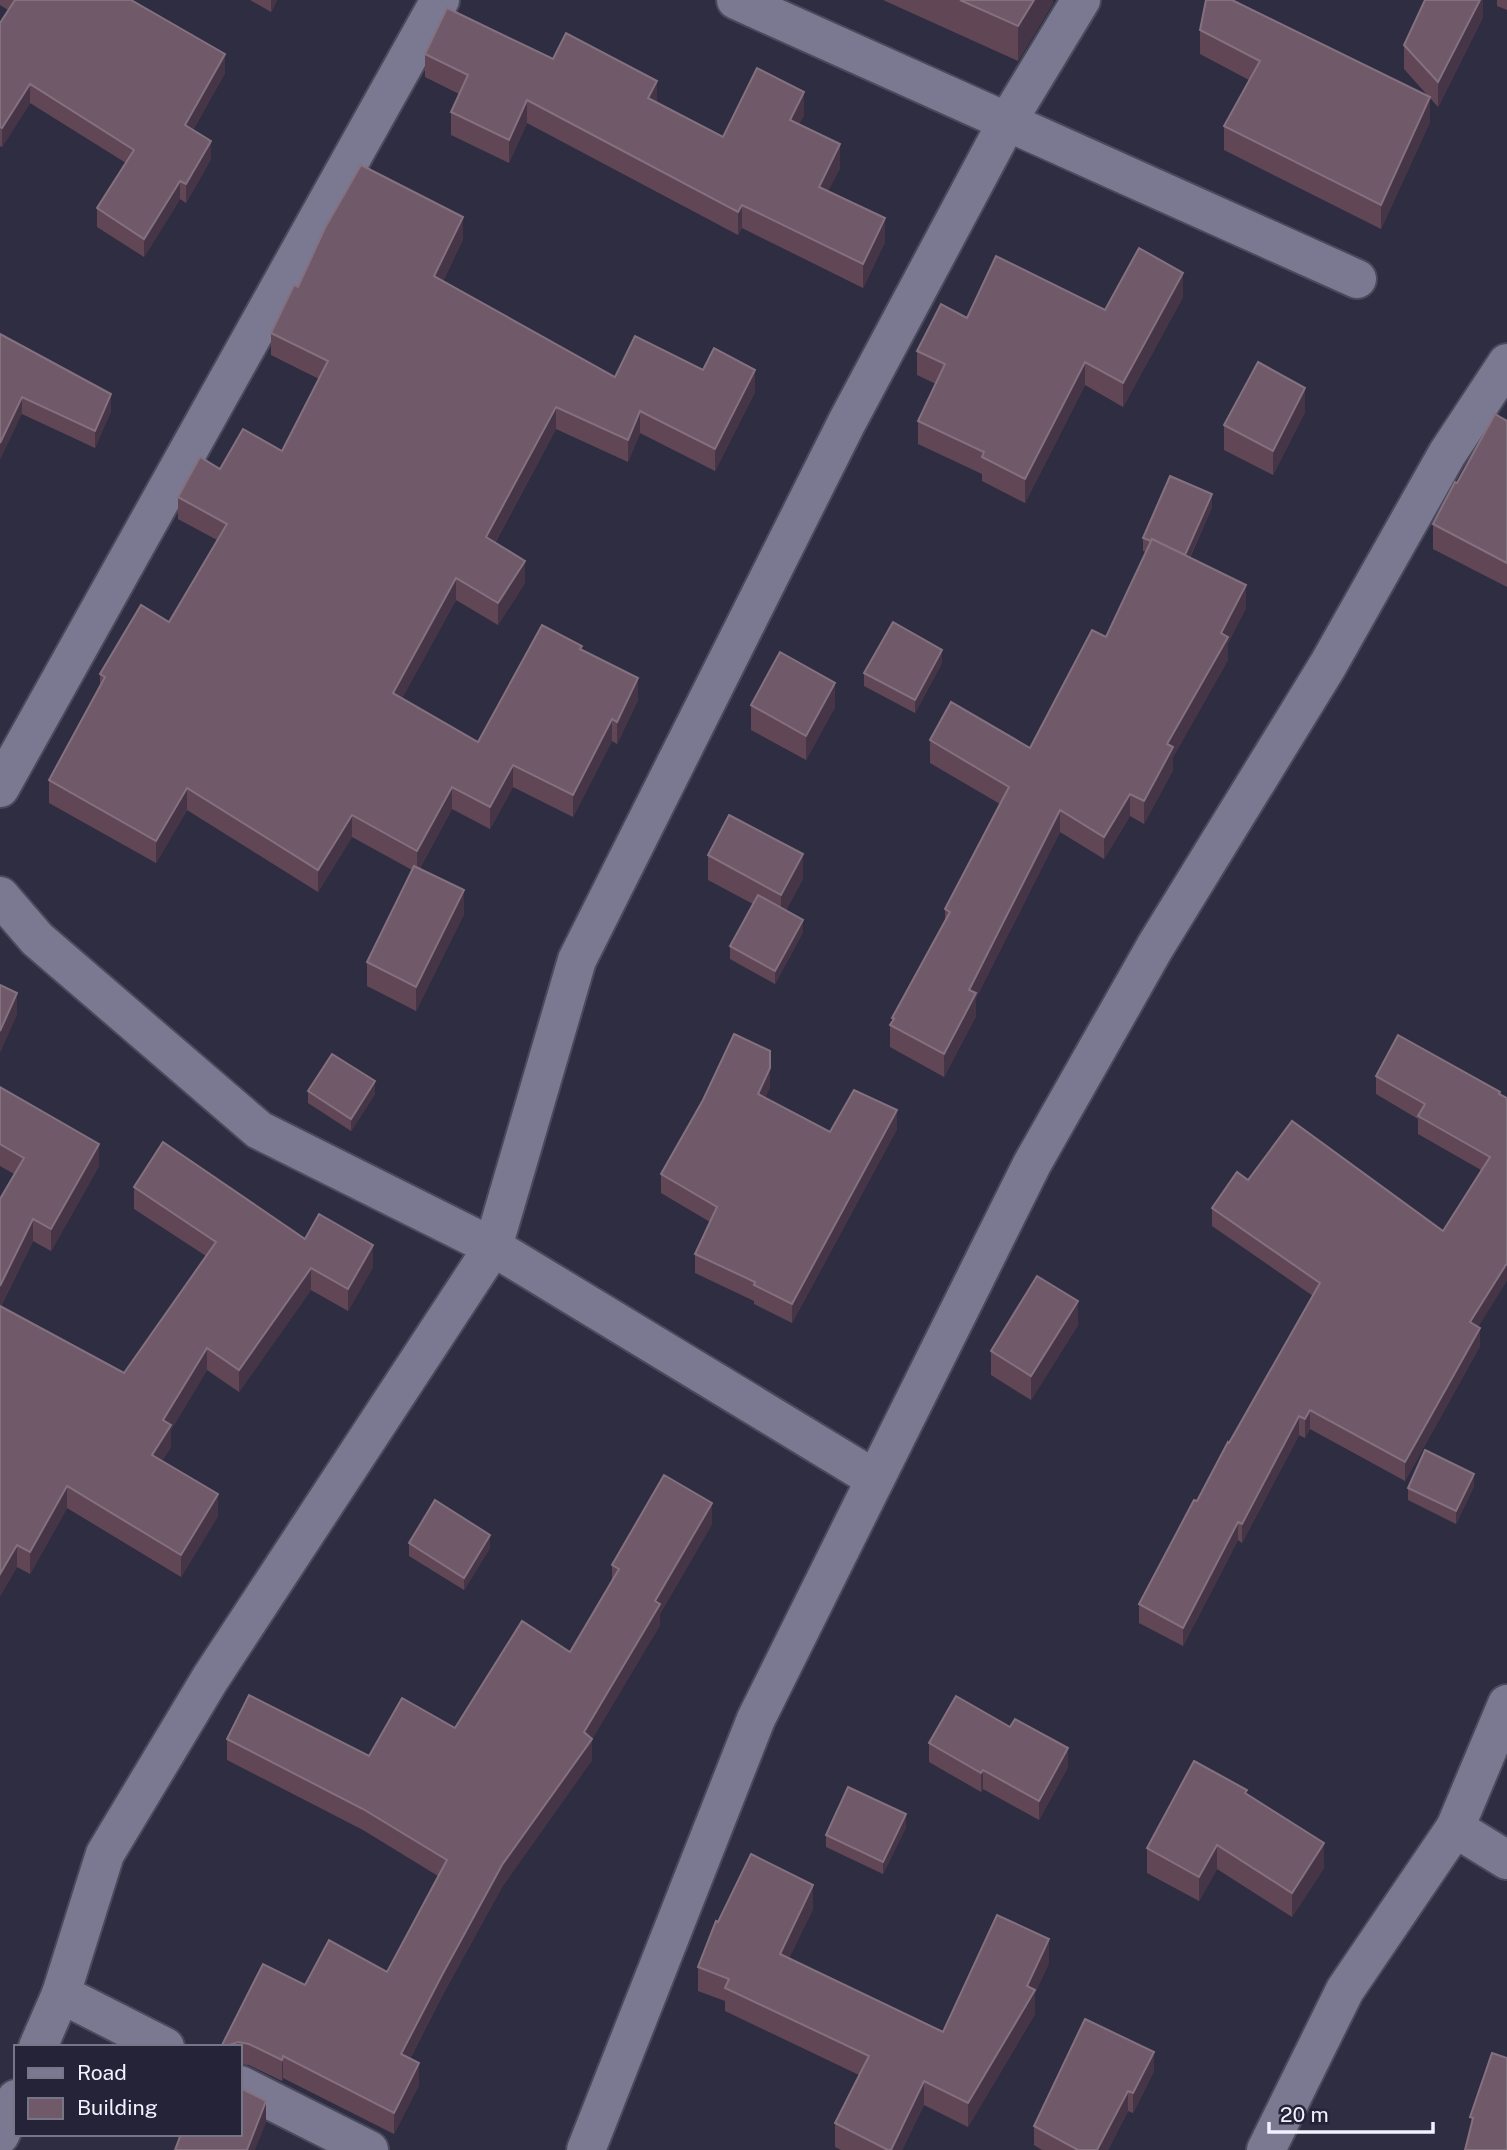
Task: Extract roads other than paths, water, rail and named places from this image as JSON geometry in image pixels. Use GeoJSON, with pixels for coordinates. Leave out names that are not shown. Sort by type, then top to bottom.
{"type":"FeatureCollection","features":[{"type":"Feature","properties":{"kind":"street"},"geometry":{"type":"LineString","coordinates":[[0,788],[440,0]]}},
{"type":"Feature","properties":{"kind":"street"},"geometry":{"type":"LineString","coordinates":[[736,0],[1357,279]]}},
{"type":"Feature","properties":{"kind":"street"},"geometry":{"type":"LineString","coordinates":[[39,2045],[61,1994],[105,1854],[210,1679],[493,1247],[577,960],[847,422],[1007,122],[1081,0]]}},
{"type":"Feature","properties":{"kind":"street"},"geometry":{"type":"LineString","coordinates":[[586,2150],[756,1719],[1032,1164],[1134,983],[1328,665],[1447,454],[1507,363]]}},
{"type":"Feature","properties":{"kind":"street"},"geometry":{"type":"LineString","coordinates":[[0,896],[37,939],[259,1130],[493,1247],[875,1479]]}},
{"type":"Feature","properties":{"kind":"street"},"geometry":{"type":"LineString","coordinates":[[1266,2150],[1345,1990],[1455,1828],[1507,1704]]}},
{"type":"Feature","properties":{"kind":"street"},"geometry":{"type":"LineString","coordinates":[[1455,1828],[1507,1860]]}},
{"type":"Feature","properties":{"kind":"street"},"geometry":{"type":"LineString","coordinates":[[61,1994],[161,2045]]}},
{"type":"Feature","properties":{"kind":"street"},"geometry":{"type":"LineString","coordinates":[[242,2086],[369,2150]]}},
{"type":"Feature","properties":{"kind":"street"},"geometry":{"type":"LineString","coordinates":[[0,2135],[14,2104]]}}]}
